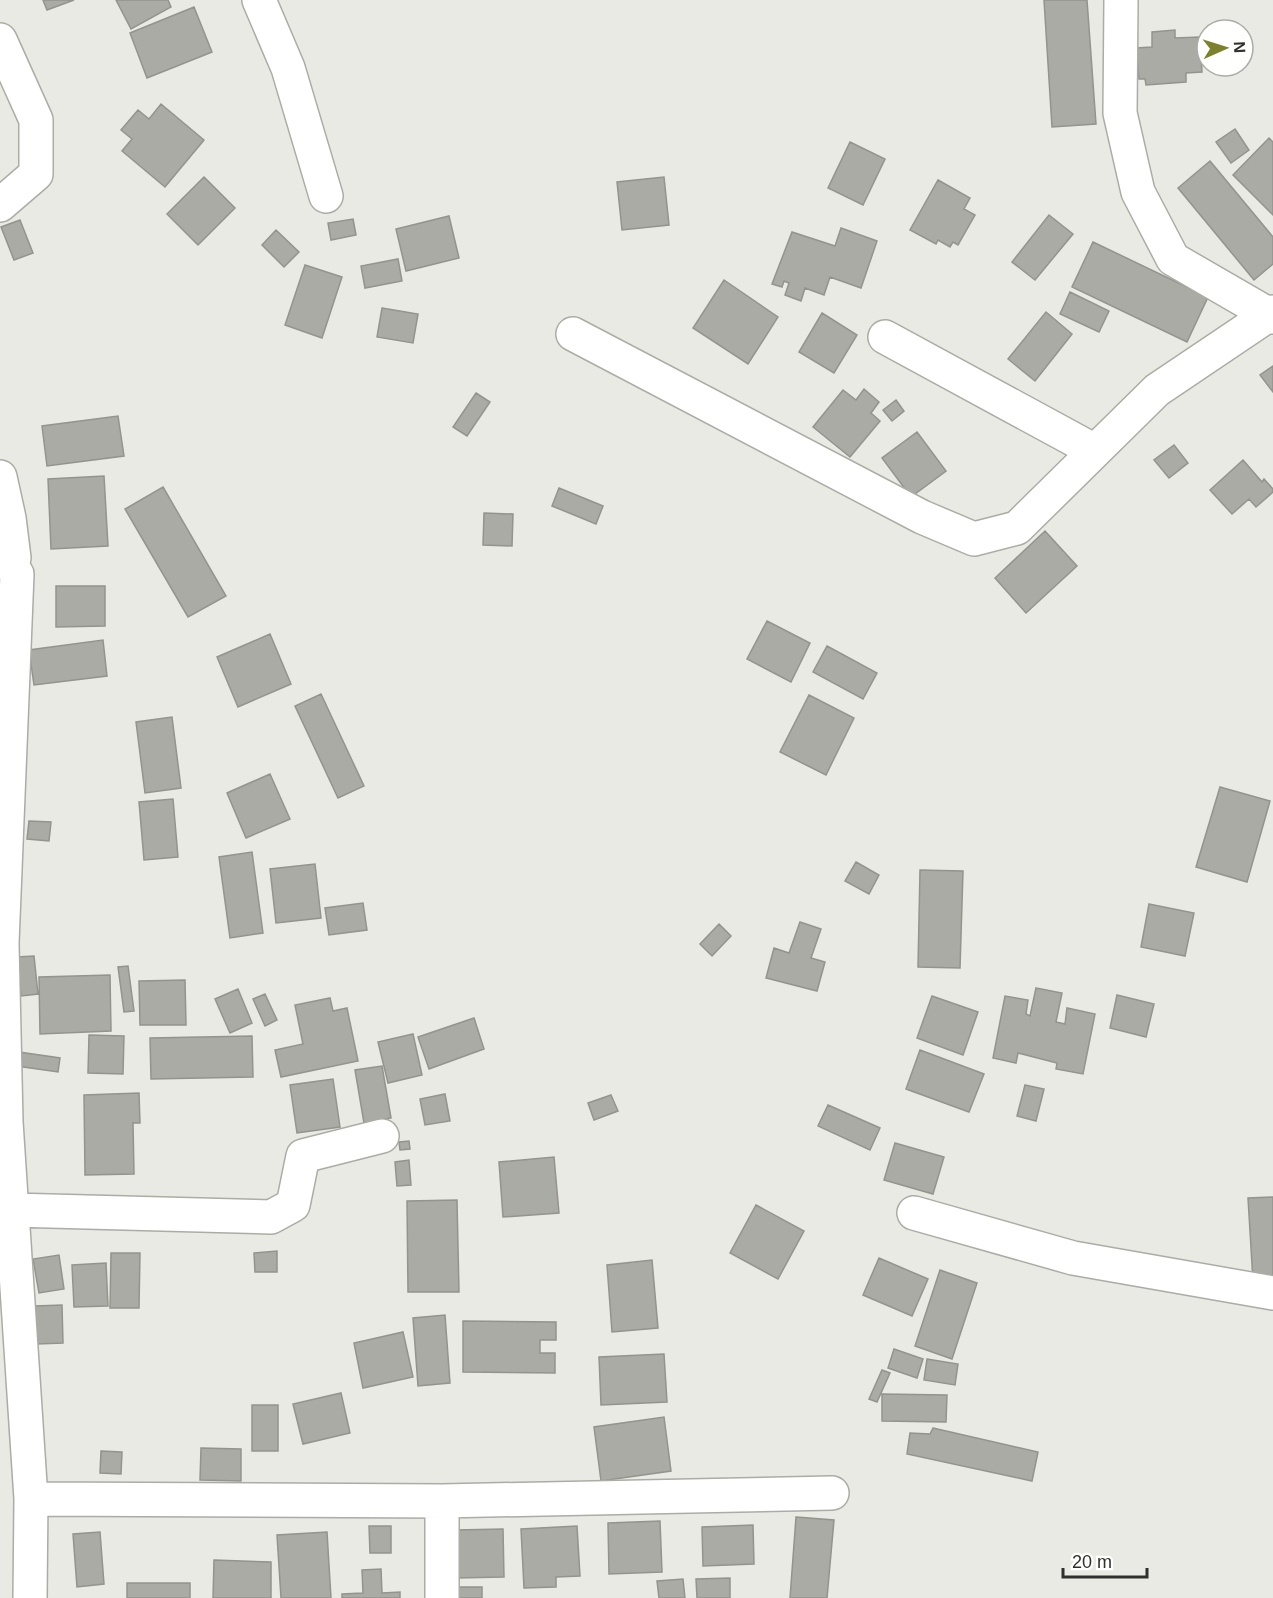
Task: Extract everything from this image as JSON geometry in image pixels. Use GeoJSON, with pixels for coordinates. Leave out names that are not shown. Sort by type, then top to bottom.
{"type":"FeatureCollection","features":[{"type":"Feature","properties":{"kind":"street"},"geometry":{"type":"LineString","coordinates":[[259,0],[288,68],[326,196]]}},
{"type":"Feature","properties":{"kind":"street"},"geometry":{"type":"LineString","coordinates":[[573,334],[922,517],[975,539],[1017,528],[1157,390],[1272,314],[1173,259],[1137,192],[1120,113],[1120,0]]}},
{"type":"Feature","properties":{"kind":"street"},"geometry":{"type":"LineString","coordinates":[[0,40],[36,120],[36,174],[0,205]]}},
{"type":"Feature","properties":{"kind":"street"},"geometry":{"type":"LineString","coordinates":[[885,337],[1095,451]]}},
{"type":"Feature","properties":{"kind":"street"},"geometry":{"type":"LineString","coordinates":[[0,477],[14,558],[4,562],[16,574],[3,839],[3,1122],[12,1210],[12,1396],[31,1499],[30,1598]]}},
{"type":"Feature","properties":{"kind":"street"},"geometry":{"type":"LineString","coordinates":[[12,1210],[271,1217],[293,1205],[303,1156],[382,1136]]}},
{"type":"Feature","properties":{"kind":"street"},"geometry":{"type":"LineString","coordinates":[[914,1212],[1073,1258],[1273,1293]]}},
{"type":"Feature","properties":{"kind":"street"},"geometry":{"type":"LineString","coordinates":[[31,1499],[442,1500],[832,1493]]}},
{"type":"Feature","properties":{"kind":"street"},"geometry":{"type":"LineString","coordinates":[[442,1500],[442,1598]]}},
{"type":"Feature","properties":{"kind":"building"},"geometry":{"type":"Polygon","coordinates":[[[43,0],[74,0],[47,10],[43,0]]]}},
{"type":"Feature","properties":{"kind":"building"},"geometry":{"type":"Polygon","coordinates":[[[116,0],[168,0],[171,7],[131,29],[116,0]]]}},
{"type":"Feature","properties":{"kind":"building"},"geometry":{"type":"Polygon","coordinates":[[[1044,0],[1087,0],[1096,124],[1052,127],[1044,0]]]}},
{"type":"Feature","properties":{"kind":"building"},"geometry":{"type":"Polygon","coordinates":[[[194,7],[212,52],[147,78],[130,33],[194,7]]]}},
{"type":"Feature","properties":{"kind":"building"},"geometry":{"type":"Polygon","coordinates":[[[1175,30],[1175,38],[1195,37],[1195,72],[1186,73],[1186,82],[1146,85],[1145,79],[1139,79],[1136,48],[1152,47],[1152,32],[1175,30]]]}},
{"type":"Feature","properties":{"kind":"building"},"geometry":{"type":"Polygon","coordinates":[[[161,104],[204,140],[165,187],[122,151],[132,139],[121,130],[138,110],[149,119],[161,104]]]}},
{"type":"Feature","properties":{"kind":"building"},"geometry":{"type":"Polygon","coordinates":[[[1235,129],[1249,150],[1231,163],[1216,142],[1235,129]]]}},
{"type":"Feature","properties":{"kind":"building"},"geometry":{"type":"Polygon","coordinates":[[[1269,138],[1273,142],[1273,215],[1233,175],[1269,138]]]}},
{"type":"Feature","properties":{"kind":"building"},"geometry":{"type":"Polygon","coordinates":[[[850,142],[885,159],[863,205],[828,188],[850,142]]]}},
{"type":"Feature","properties":{"kind":"building"},"geometry":{"type":"Polygon","coordinates":[[[1210,161],[1273,237],[1273,264],[1254,280],[1178,188],[1210,161]]]}},
{"type":"Feature","properties":{"kind":"building"},"geometry":{"type":"Polygon","coordinates":[[[204,177],[235,208],[198,245],[167,214],[204,177]]]}},
{"type":"Feature","properties":{"kind":"building"},"geometry":{"type":"Polygon","coordinates":[[[664,177],[669,225],[622,230],[617,182],[664,177]]]}},
{"type":"Feature","properties":{"kind":"building"},"geometry":{"type":"Polygon","coordinates":[[[938,180],[970,198],[964,209],[975,215],[958,245],[953,242],[950,247],[938,240],[936,244],[910,230],[938,180]]]}},
{"type":"Feature","properties":{"kind":"building"},"geometry":{"type":"Polygon","coordinates":[[[1049,215],[1073,234],[1035,280],[1012,262],[1049,215]]]}},
{"type":"Feature","properties":{"kind":"building"},"geometry":{"type":"Polygon","coordinates":[[[449,216],[459,258],[406,271],[396,229],[449,216]]]}},
{"type":"Feature","properties":{"kind":"building"},"geometry":{"type":"Polygon","coordinates":[[[353,219],[356,235],[331,240],[328,223],[353,219]]]}},
{"type":"Feature","properties":{"kind":"building"},"geometry":{"type":"Polygon","coordinates":[[[20,220],[33,253],[14,260],[1,227],[20,220]]]}},
{"type":"Feature","properties":{"kind":"building"},"geometry":{"type":"Polygon","coordinates":[[[841,228],[877,241],[861,288],[830,277],[824,295],[805,288],[801,301],[785,295],[789,283],[784,281],[782,287],[772,284],[792,232],[835,246],[841,228]]]}},
{"type":"Feature","properties":{"kind":"building"},"geometry":{"type":"Polygon","coordinates":[[[276,230],[299,252],[284,267],[262,245],[276,230]]]}},
{"type":"Feature","properties":{"kind":"building"},"geometry":{"type":"Polygon","coordinates":[[[1093,242],[1208,297],[1187,342],[1072,287],[1093,242]]]}},
{"type":"Feature","properties":{"kind":"building"},"geometry":{"type":"Polygon","coordinates":[[[398,259],[402,281],[365,288],[361,266],[398,259]]]}},
{"type":"Feature","properties":{"kind":"building"},"geometry":{"type":"Polygon","coordinates":[[[305,265],[342,277],[322,338],[285,325],[305,265]]]}},
{"type":"Feature","properties":{"kind":"building"},"geometry":{"type":"Polygon","coordinates":[[[724,280],[778,317],[748,364],[693,328],[724,280]]]}},
{"type":"Feature","properties":{"kind":"building"},"geometry":{"type":"Polygon","coordinates":[[[1070,292],[1109,311],[1099,332],[1060,314],[1070,292]]]}},
{"type":"Feature","properties":{"kind":"building"},"geometry":{"type":"Polygon","coordinates":[[[382,308],[418,314],[413,343],[377,337],[382,308]]]}},
{"type":"Feature","properties":{"kind":"building"},"geometry":{"type":"Polygon","coordinates":[[[1046,312],[1072,334],[1035,381],[1008,359],[1046,312]]]}},
{"type":"Feature","properties":{"kind":"building"},"geometry":{"type":"Polygon","coordinates":[[[822,313],[857,335],[834,373],[799,352],[822,313]]]}},
{"type":"Feature","properties":{"kind":"building"},"geometry":{"type":"Polygon","coordinates":[[[1273,366],[1273,392],[1260,375],[1273,366]]]}},
{"type":"Feature","properties":{"kind":"building"},"geometry":{"type":"Polygon","coordinates":[[[864,389],[879,402],[871,413],[880,421],[850,457],[813,427],[843,390],[856,400],[864,389]]]}},
{"type":"Feature","properties":{"kind":"building"},"geometry":{"type":"Polygon","coordinates":[[[476,393],[490,402],[467,436],[453,427],[476,393]]]}},
{"type":"Feature","properties":{"kind":"building"},"geometry":{"type":"Polygon","coordinates":[[[896,400],[904,411],[892,421],[883,410],[896,400]]]}},
{"type":"Feature","properties":{"kind":"building"},"geometry":{"type":"Polygon","coordinates":[[[118,416],[124,456],[47,466],[42,426],[118,416]]]}},
{"type":"Feature","properties":{"kind":"building"},"geometry":{"type":"Polygon","coordinates":[[[917,432],[946,471],[911,497],[882,458],[917,432]]]}},
{"type":"Feature","properties":{"kind":"building"},"geometry":{"type":"Polygon","coordinates":[[[1174,445],[1188,463],[1169,478],[1154,460],[1174,445]]]}},
{"type":"Feature","properties":{"kind":"building"},"geometry":{"type":"Polygon","coordinates":[[[1243,460],[1262,482],[1264,479],[1273,492],[1256,507],[1249,499],[1232,514],[1210,490],[1243,460]]]}},
{"type":"Feature","properties":{"kind":"building"},"geometry":{"type":"Polygon","coordinates":[[[104,476],[108,546],[51,549],[48,479],[104,476]]]}},
{"type":"Feature","properties":{"kind":"building"},"geometry":{"type":"Polygon","coordinates":[[[163,487],[226,596],[188,617],[125,509],[163,487]]]}},
{"type":"Feature","properties":{"kind":"building"},"geometry":{"type":"Polygon","coordinates":[[[559,488],[603,506],[596,524],[552,506],[559,488]]]}},
{"type":"Feature","properties":{"kind":"building"},"geometry":{"type":"Polygon","coordinates":[[[484,513],[513,514],[512,546],[483,545],[484,513]]]}},
{"type":"Feature","properties":{"kind":"building"},"geometry":{"type":"Polygon","coordinates":[[[1045,531],[1077,566],[1026,613],[995,578],[1045,531]]]}},
{"type":"Feature","properties":{"kind":"building"},"geometry":{"type":"Polygon","coordinates":[[[56,586],[105,586],[105,626],[56,627],[56,586]]]}},
{"type":"Feature","properties":{"kind":"building"},"geometry":{"type":"Polygon","coordinates":[[[767,621],[810,643],[791,682],[747,659],[767,621]]]}},
{"type":"Feature","properties":{"kind":"building"},"geometry":{"type":"Polygon","coordinates":[[[270,634],[291,684],[238,707],[217,657],[270,634]]]}},
{"type":"Feature","properties":{"kind":"building"},"geometry":{"type":"Polygon","coordinates":[[[103,640],[107,676],[34,685],[29,650],[103,640]]]}},
{"type":"Feature","properties":{"kind":"building"},"geometry":{"type":"Polygon","coordinates":[[[827,646],[877,673],[863,699],[813,672],[827,646]]]}},
{"type":"Feature","properties":{"kind":"building"},"geometry":{"type":"Polygon","coordinates":[[[321,694],[364,786],[338,798],[295,706],[321,694]]]}},
{"type":"Feature","properties":{"kind":"building"},"geometry":{"type":"Polygon","coordinates":[[[809,695],[854,718],[826,775],[780,752],[809,695]]]}},
{"type":"Feature","properties":{"kind":"building"},"geometry":{"type":"Polygon","coordinates":[[[172,717],[181,788],[145,793],[136,722],[172,717]]]}},
{"type":"Feature","properties":{"kind":"building"},"geometry":{"type":"Polygon","coordinates":[[[270,774],[290,819],[246,838],[227,793],[270,774]]]}},
{"type":"Feature","properties":{"kind":"building"},"geometry":{"type":"Polygon","coordinates":[[[1220,787],[1270,801],[1247,882],[1196,867],[1220,787]]]}},
{"type":"Feature","properties":{"kind":"building"},"geometry":{"type":"Polygon","coordinates":[[[173,799],[178,857],[144,860],[139,802],[173,799]]]}},
{"type":"Feature","properties":{"kind":"building"},"geometry":{"type":"Polygon","coordinates":[[[29,821],[51,822],[49,841],[27,839],[29,821]]]}},
{"type":"Feature","properties":{"kind":"building"},"geometry":{"type":"Polygon","coordinates":[[[252,852],[263,933],[230,938],[219,857],[252,852]]]}},
{"type":"Feature","properties":{"kind":"building"},"geometry":{"type":"Polygon","coordinates":[[[856,862],[879,875],[869,894],[845,881],[856,862]]]}},
{"type":"Feature","properties":{"kind":"building"},"geometry":{"type":"Polygon","coordinates":[[[315,864],[321,918],[276,923],[270,869],[315,864]]]}},
{"type":"Feature","properties":{"kind":"building"},"geometry":{"type":"Polygon","coordinates":[[[920,870],[963,871],[960,968],[918,967],[920,870]]]}},
{"type":"Feature","properties":{"kind":"building"},"geometry":{"type":"Polygon","coordinates":[[[363,903],[367,930],[329,935],[325,908],[363,903]]]}},
{"type":"Feature","properties":{"kind":"building"},"geometry":{"type":"Polygon","coordinates":[[[1149,904],[1194,913],[1185,956],[1141,947],[1149,904]]]}},
{"type":"Feature","properties":{"kind":"building"},"geometry":{"type":"Polygon","coordinates":[[[800,922],[821,929],[811,958],[825,962],[817,991],[766,978],[774,948],[789,953],[800,922]]]}},
{"type":"Feature","properties":{"kind":"building"},"geometry":{"type":"Polygon","coordinates":[[[719,924],[731,936],[712,956],[700,944],[719,924]]]}},
{"type":"Feature","properties":{"kind":"building"},"geometry":{"type":"Polygon","coordinates":[[[34,956],[38,994],[21,996],[17,957],[34,956]]]}},
{"type":"Feature","properties":{"kind":"building"},"geometry":{"type":"Polygon","coordinates":[[[128,966],[134,1011],[124,1012],[118,967],[128,966]]]}},
{"type":"Feature","properties":{"kind":"building"},"geometry":{"type":"Polygon","coordinates":[[[110,975],[111,1031],[40,1034],[39,977],[110,975]]]}},
{"type":"Feature","properties":{"kind":"building"},"geometry":{"type":"Polygon","coordinates":[[[185,980],[186,1025],[140,1025],[139,981],[185,980]]]}},
{"type":"Feature","properties":{"kind":"building"},"geometry":{"type":"Polygon","coordinates":[[[1036,988],[1062,993],[1056,1022],[1065,1024],[1067,1008],[1095,1014],[1083,1074],[1056,1069],[1057,1063],[1018,1053],[1016,1063],[993,1058],[1005,996],[1028,1000],[1026,1014],[1030,1016],[1036,988]]]}},
{"type":"Feature","properties":{"kind":"building"},"geometry":{"type":"Polygon","coordinates":[[[238,989],[252,1023],[230,1033],[215,999],[238,989]]]}},
{"type":"Feature","properties":{"kind":"building"},"geometry":{"type":"Polygon","coordinates":[[[265,994],[277,1020],[265,1026],[253,999],[265,994]]]}},
{"type":"Feature","properties":{"kind":"building"},"geometry":{"type":"Polygon","coordinates":[[[1117,995],[1154,1004],[1146,1037],[1110,1028],[1117,995]]]}},
{"type":"Feature","properties":{"kind":"building"},"geometry":{"type":"Polygon","coordinates":[[[932,996],[978,1012],[963,1055],[917,1038],[932,996]]]}},
{"type":"Feature","properties":{"kind":"building"},"geometry":{"type":"Polygon","coordinates":[[[330,998],[333,1011],[347,1008],[358,1061],[281,1077],[275,1050],[303,1044],[295,1005],[330,998]]]}},
{"type":"Feature","properties":{"kind":"building"},"geometry":{"type":"Polygon","coordinates":[[[474,1018],[484,1049],[429,1069],[418,1037],[474,1018]]]}},
{"type":"Feature","properties":{"kind":"building"},"geometry":{"type":"Polygon","coordinates":[[[413,1034],[422,1075],[388,1083],[378,1042],[413,1034]]]}},
{"type":"Feature","properties":{"kind":"building"},"geometry":{"type":"Polygon","coordinates":[[[89,1035],[124,1036],[123,1074],[88,1073],[89,1035]]]}},
{"type":"Feature","properties":{"kind":"building"},"geometry":{"type":"Polygon","coordinates":[[[252,1036],[253,1077],[151,1079],[150,1038],[252,1036]]]}},
{"type":"Feature","properties":{"kind":"building"},"geometry":{"type":"Polygon","coordinates":[[[920,1050],[984,1074],[969,1112],[906,1089],[920,1050]]]}},
{"type":"Feature","properties":{"kind":"building"},"geometry":{"type":"Polygon","coordinates":[[[19,1052],[60,1058],[58,1072],[17,1066],[19,1052]]]}},
{"type":"Feature","properties":{"kind":"building"},"geometry":{"type":"Polygon","coordinates":[[[382,1066],[391,1118],[364,1123],[355,1070],[382,1066]]]}},
{"type":"Feature","properties":{"kind":"building"},"geometry":{"type":"Polygon","coordinates":[[[333,1079],[340,1127],[297,1133],[290,1085],[333,1079]]]}},
{"type":"Feature","properties":{"kind":"building"},"geometry":{"type":"Polygon","coordinates":[[[1025,1085],[1044,1089],[1036,1121],[1017,1116],[1025,1085]]]}},
{"type":"Feature","properties":{"kind":"building"},"geometry":{"type":"Polygon","coordinates":[[[139,1093],[140,1123],[133,1123],[134,1174],[85,1175],[84,1095],[139,1093]]]}},
{"type":"Feature","properties":{"kind":"building"},"geometry":{"type":"Polygon","coordinates":[[[445,1094],[450,1121],[425,1125],[420,1099],[445,1094]]]}},
{"type":"Feature","properties":{"kind":"building"},"geometry":{"type":"Polygon","coordinates":[[[611,1095],[618,1111],[594,1120],[588,1103],[611,1095]]]}},
{"type":"Feature","properties":{"kind":"building"},"geometry":{"type":"Polygon","coordinates":[[[828,1105],[880,1128],[870,1150],[818,1126],[828,1105]]]}},
{"type":"Feature","properties":{"kind":"building"},"geometry":{"type":"Polygon","coordinates":[[[409,1141],[410,1149],[400,1150],[399,1142],[409,1141]]]}},
{"type":"Feature","properties":{"kind":"building"},"geometry":{"type":"Polygon","coordinates":[[[895,1143],[944,1157],[933,1194],[884,1180],[895,1143]]]}},
{"type":"Feature","properties":{"kind":"building"},"geometry":{"type":"Polygon","coordinates":[[[554,1157],[559,1213],[503,1217],[499,1162],[554,1157]]]}},
{"type":"Feature","properties":{"kind":"building"},"geometry":{"type":"Polygon","coordinates":[[[409,1160],[411,1185],[397,1186],[395,1162],[409,1160]]]}},
{"type":"Feature","properties":{"kind":"building"},"geometry":{"type":"Polygon","coordinates":[[[1273,1197],[1273,1280],[1253,1281],[1248,1198],[1273,1197]]]}},
{"type":"Feature","properties":{"kind":"building"},"geometry":{"type":"Polygon","coordinates":[[[457,1200],[459,1292],[408,1292],[407,1201],[457,1200]]]}},
{"type":"Feature","properties":{"kind":"building"},"geometry":{"type":"Polygon","coordinates":[[[756,1205],[804,1231],[778,1279],[730,1253],[756,1205]]]}},
{"type":"Feature","properties":{"kind":"building"},"geometry":{"type":"Polygon","coordinates":[[[277,1251],[277,1272],[255,1272],[254,1253],[277,1251]]]}},
{"type":"Feature","properties":{"kind":"building"},"geometry":{"type":"Polygon","coordinates":[[[111,1253],[140,1253],[139,1308],[110,1308],[111,1253]]]}},
{"type":"Feature","properties":{"kind":"building"},"geometry":{"type":"Polygon","coordinates":[[[59,1255],[64,1289],[39,1293],[33,1259],[59,1255]]]}},
{"type":"Feature","properties":{"kind":"building"},"geometry":{"type":"Polygon","coordinates":[[[879,1258],[928,1279],[912,1316],[863,1295],[879,1258]]]}},
{"type":"Feature","properties":{"kind":"building"},"geometry":{"type":"Polygon","coordinates":[[[652,1260],[658,1328],[612,1332],[607,1265],[652,1260]]]}},
{"type":"Feature","properties":{"kind":"building"},"geometry":{"type":"Polygon","coordinates":[[[106,1263],[108,1306],[74,1307],[72,1265],[106,1263]]]}},
{"type":"Feature","properties":{"kind":"building"},"geometry":{"type":"Polygon","coordinates":[[[940,1270],[977,1283],[952,1359],[915,1346],[940,1270]]]}},
{"type":"Feature","properties":{"kind":"building"},"geometry":{"type":"Polygon","coordinates":[[[62,1305],[63,1343],[37,1344],[35,1306],[62,1305]]]}},
{"type":"Feature","properties":{"kind":"building"},"geometry":{"type":"Polygon","coordinates":[[[445,1315],[450,1383],[418,1386],[413,1318],[445,1315]]]}},
{"type":"Feature","properties":{"kind":"building"},"geometry":{"type":"Polygon","coordinates":[[[463,1321],[556,1322],[556,1340],[540,1340],[540,1353],[555,1353],[555,1373],[463,1372],[463,1321]]]}},
{"type":"Feature","properties":{"kind":"building"},"geometry":{"type":"Polygon","coordinates":[[[403,1332],[413,1377],[363,1388],[354,1343],[403,1332]]]}},
{"type":"Feature","properties":{"kind":"building"},"geometry":{"type":"Polygon","coordinates":[[[894,1349],[923,1359],[917,1378],[888,1368],[894,1349]]]}},
{"type":"Feature","properties":{"kind":"building"},"geometry":{"type":"Polygon","coordinates":[[[664,1354],[667,1402],[601,1405],[599,1357],[664,1354]]]}},
{"type":"Feature","properties":{"kind":"building"},"geometry":{"type":"Polygon","coordinates":[[[927,1359],[958,1364],[955,1385],[924,1380],[927,1359]]]}},
{"type":"Feature","properties":{"kind":"building"},"geometry":{"type":"Polygon","coordinates":[[[882,1370],[890,1373],[877,1402],[869,1399],[882,1370]]]}},
{"type":"Feature","properties":{"kind":"building"},"geometry":{"type":"Polygon","coordinates":[[[341,1393],[350,1433],[303,1444],[293,1404],[341,1393]]]}},
{"type":"Feature","properties":{"kind":"building"},"geometry":{"type":"Polygon","coordinates":[[[882,1394],[947,1395],[946,1422],[882,1421],[882,1394]]]}},
{"type":"Feature","properties":{"kind":"building"},"geometry":{"type":"Polygon","coordinates":[[[252,1405],[278,1405],[278,1451],[252,1451],[252,1405]]]}},
{"type":"Feature","properties":{"kind":"building"},"geometry":{"type":"Polygon","coordinates":[[[664,1417],[671,1471],[601,1481],[594,1427],[664,1417]]]}},
{"type":"Feature","properties":{"kind":"building"},"geometry":{"type":"Polygon","coordinates":[[[933,1428],[1038,1452],[1032,1481],[907,1454],[910,1433],[930,1434],[933,1428]]]}},
{"type":"Feature","properties":{"kind":"building"},"geometry":{"type":"Polygon","coordinates":[[[201,1448],[241,1449],[241,1481],[200,1480],[201,1448]]]}},
{"type":"Feature","properties":{"kind":"building"},"geometry":{"type":"Polygon","coordinates":[[[101,1451],[122,1452],[121,1474],[100,1473],[101,1451]]]}},
{"type":"Feature","properties":{"kind":"building"},"geometry":{"type":"Polygon","coordinates":[[[796,1517],[834,1520],[827,1598],[790,1598],[796,1517]]]}},
{"type":"Feature","properties":{"kind":"building"},"geometry":{"type":"Polygon","coordinates":[[[660,1521],[662,1572],[609,1574],[608,1523],[660,1521]]]}},
{"type":"Feature","properties":{"kind":"building"},"geometry":{"type":"Polygon","coordinates":[[[753,1525],[754,1564],[703,1566],[702,1527],[753,1525]]]}},
{"type":"Feature","properties":{"kind":"building"},"geometry":{"type":"Polygon","coordinates":[[[369,1526],[391,1526],[391,1553],[370,1553],[369,1526]]]}},
{"type":"Feature","properties":{"kind":"building"},"geometry":{"type":"Polygon","coordinates":[[[577,1526],[580,1576],[556,1577],[556,1587],[524,1588],[521,1529],[577,1526]]]}},
{"type":"Feature","properties":{"kind":"building"},"geometry":{"type":"Polygon","coordinates":[[[503,1529],[504,1577],[456,1578],[455,1530],[503,1529]]]}},
{"type":"Feature","properties":{"kind":"building"},"geometry":{"type":"Polygon","coordinates":[[[100,1532],[104,1584],[77,1587],[73,1534],[100,1532]]]}},
{"type":"Feature","properties":{"kind":"building"},"geometry":{"type":"Polygon","coordinates":[[[327,1532],[331,1598],[281,1598],[277,1535],[327,1532]]]}},
{"type":"Feature","properties":{"kind":"building"},"geometry":{"type":"Polygon","coordinates":[[[214,1560],[271,1562],[271,1598],[213,1598],[214,1560]]]}},
{"type":"Feature","properties":{"kind":"building"},"geometry":{"type":"Polygon","coordinates":[[[381,1569],[382,1593],[400,1592],[400,1598],[342,1598],[342,1594],[363,1593],[362,1570],[381,1569]]]}},
{"type":"Feature","properties":{"kind":"building"},"geometry":{"type":"Polygon","coordinates":[[[730,1578],[730,1598],[697,1598],[696,1579],[730,1578]]]}},
{"type":"Feature","properties":{"kind":"building"},"geometry":{"type":"Polygon","coordinates":[[[683,1579],[685,1598],[659,1598],[657,1581],[683,1579]]]}},
{"type":"Feature","properties":{"kind":"building"},"geometry":{"type":"Polygon","coordinates":[[[127,1583],[190,1583],[190,1598],[127,1598],[127,1583]]]}},
{"type":"Feature","properties":{"kind":"building"},"geometry":{"type":"Polygon","coordinates":[[[452,1587],[482,1587],[482,1598],[452,1598],[452,1587]]]}}]}
